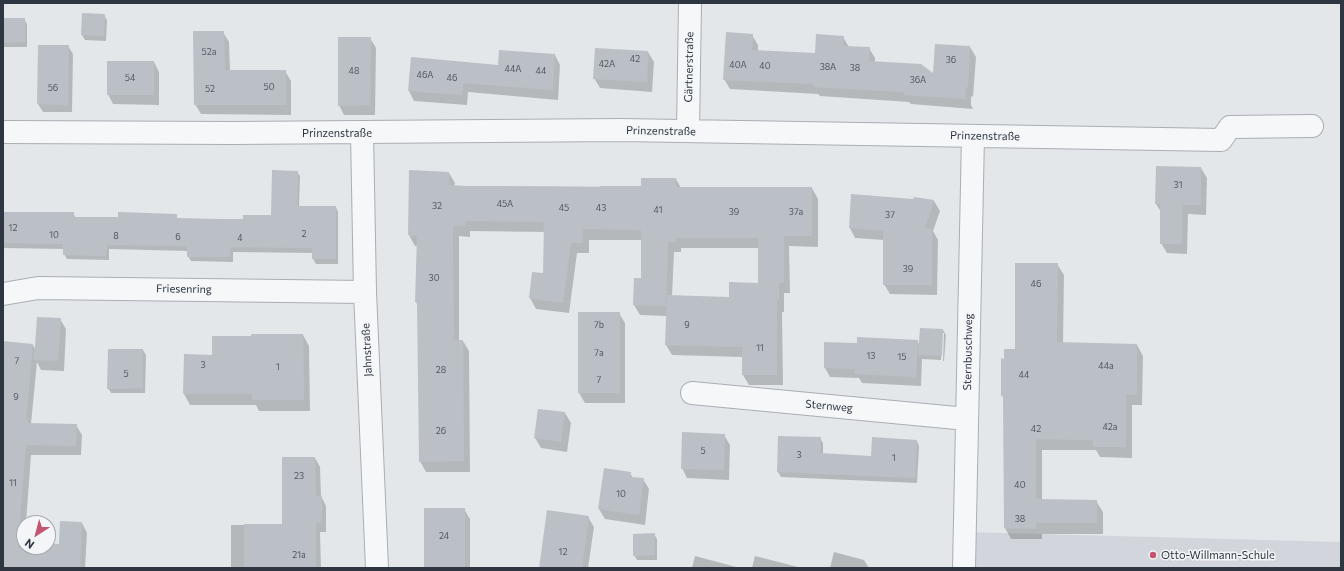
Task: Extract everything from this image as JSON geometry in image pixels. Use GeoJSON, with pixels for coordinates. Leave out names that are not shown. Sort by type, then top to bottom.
{"type":"FeatureCollection","features":[{"type":"Feature","properties":{"kind":"street","name":"Gärtnerstraße"},"geometry":{"type":"LineString","coordinates":[[688,131],[690,3]]}},
{"type":"Feature","properties":{"kind":"street","name":"Prinzenstraße"},"geometry":{"type":"LineString","coordinates":[[3,132],[233,134],[613,130],[1221,140],[1230,127],[1312,126]]}},
{"type":"Feature","properties":{"kind":"street","name":"Jahnstraße"},"geometry":{"type":"LineString","coordinates":[[362,133],[365,292],[377,568]]}},
{"type":"Feature","properties":{"kind":"street","name":"Sternbuschweg"},"geometry":{"type":"LineString","coordinates":[[964,568],[972,136]]}},
{"type":"Feature","properties":{"kind":"street","name":"Friesenring"},"geometry":{"type":"LineString","coordinates":[[3,294],[38,288],[365,292]]}},
{"type":"Feature","properties":{"kind":"street","name":"Sternweg"},"geometry":{"type":"LineString","coordinates":[[692,393],[967,419]]}},
{"type":"Feature","properties":{"kind":"shaded area","name":"Otto-Willmann-Schule"},"geometry":{"type":"Polygon","coordinates":[[[965,532],[1341,542],[1341,568],[964,568],[965,532]]]}},
{"type":"Feature","properties":{"kind":"building"},"geometry":{"type":"Polygon","coordinates":[[[82,13],[105,14],[104,36],[81,35],[82,13]]]}},
{"type":"Feature","properties":{"kind":"building"},"geometry":{"type":"Polygon","coordinates":[[[3,18],[25,18],[25,42],[3,43],[3,18]]]}},
{"type":"Feature","properties":{"kind":"building"},"geometry":{"type":"Polygon","coordinates":[[[193,31],[224,31],[225,70],[286,70],[286,105],[194,105],[193,31]]]}},
{"type":"Feature","properties":{"kind":"building"},"geometry":{"type":"Polygon","coordinates":[[[726,32],[753,34],[752,50],[815,53],[816,34],[844,36],[843,46],[870,47],[869,61],[921,64],[933,73],[935,44],[970,46],[968,87],[966,87],[965,97],[968,99],[904,95],[904,92],[813,87],[813,84],[723,80],[726,32]]]}},
{"type":"Feature","properties":{"kind":"building"},"geometry":{"type":"Polygon","coordinates":[[[338,37],[371,37],[370,105],[338,106],[338,37]]]}},
{"type":"Feature","properties":{"kind":"building"},"geometry":{"type":"Polygon","coordinates":[[[38,45],[69,45],[68,105],[37,104],[38,45]]]}},
{"type":"Feature","properties":{"kind":"building"},"geometry":{"type":"Polygon","coordinates":[[[595,48],[648,51],[647,82],[593,79],[595,48]]]}},
{"type":"Feature","properties":{"kind":"building"},"geometry":{"type":"Polygon","coordinates":[[[499,50],[555,54],[553,90],[463,83],[462,95],[408,91],[411,57],[498,65],[499,50]]]}},
{"type":"Feature","properties":{"kind":"building"},"geometry":{"type":"Polygon","coordinates":[[[107,61],[154,61],[154,95],[107,95],[107,61]]]}},
{"type":"Feature","properties":{"kind":"building"},"geometry":{"type":"Polygon","coordinates":[[[1156,166],[1201,167],[1201,205],[1182,205],[1182,244],[1160,244],[1160,204],[1155,204],[1156,166]]]}},
{"type":"Feature","properties":{"kind":"building"},"geometry":{"type":"Polygon","coordinates":[[[272,170],[298,171],[297,206],[336,206],[336,259],[312,259],[312,248],[231,247],[230,257],[187,257],[187,246],[107,245],[106,256],[63,255],[63,244],[3,243],[3,212],[74,212],[74,217],[118,217],[118,212],[177,214],[177,218],[221,219],[243,219],[243,215],[271,215],[272,170]]]}},
{"type":"Feature","properties":{"kind":"building"},"geometry":{"type":"Polygon","coordinates":[[[409,170],[449,172],[449,185],[466,186],[641,186],[641,178],[676,178],[676,187],[812,187],[812,236],[784,236],[784,283],[779,283],[779,301],[777,301],[777,375],[742,375],[742,347],[665,345],[667,295],[729,297],[729,282],[758,283],[758,238],[676,238],[676,242],[668,242],[666,306],[633,305],[634,278],[641,278],[641,230],[583,229],[583,243],[571,243],[563,303],[529,298],[532,272],[543,273],[544,222],[465,221],[465,226],[453,226],[454,340],[463,340],[464,461],[419,462],[417,302],[415,302],[417,236],[408,235],[409,170]]]}},
{"type":"Feature","properties":{"kind":"building"},"geometry":{"type":"Polygon","coordinates":[[[851,194],[913,199],[914,197],[934,200],[925,228],[932,229],[932,285],[883,285],[883,231],[849,228],[851,194]]]}},
{"type":"Feature","properties":{"kind":"building"},"geometry":{"type":"Polygon","coordinates":[[[1015,263],[1058,263],[1057,342],[1137,344],[1137,395],[1126,394],[1126,447],[1093,447],[1093,440],[1036,439],[1036,499],[1097,500],[1097,523],[1036,523],[1036,529],[1004,528],[1003,396],[1001,396],[1001,358],[1004,359],[1004,349],[1015,349],[1015,263]]]}},
{"type":"Feature","properties":{"kind":"building"},"geometry":{"type":"Polygon","coordinates":[[[578,312],[620,312],[620,393],[578,393],[578,312]]]}},
{"type":"Feature","properties":{"kind":"building"},"geometry":{"type":"Polygon","coordinates":[[[37,317],[61,318],[58,361],[34,360],[37,317]]]}},
{"type":"Feature","properties":{"kind":"building"},"geometry":{"type":"Polygon","coordinates":[[[920,328],[943,329],[942,356],[918,355],[920,328]]]}},
{"type":"Feature","properties":{"kind":"building"},"geometry":{"type":"Polygon","coordinates":[[[251,334],[303,334],[304,400],[252,400],[252,394],[183,394],[184,354],[212,355],[212,336],[251,336],[251,334]]]}},
{"type":"Feature","properties":{"kind":"building"},"geometry":{"type":"Polygon","coordinates":[[[857,337],[918,340],[916,377],[855,374],[855,369],[824,368],[824,342],[857,343],[857,337]]]}},
{"type":"Feature","properties":{"kind":"building"},"geometry":{"type":"Polygon","coordinates":[[[3,341],[33,344],[26,419],[28,419],[28,423],[77,424],[76,446],[26,445],[20,515],[16,515],[16,555],[56,555],[56,544],[59,544],[60,521],[82,522],[80,568],[3,568],[3,341]]]}},
{"type":"Feature","properties":{"kind":"building"},"geometry":{"type":"Polygon","coordinates":[[[108,349],[143,349],[143,388],[107,389],[108,349]]]}},
{"type":"Feature","properties":{"kind":"building"},"geometry":{"type":"Polygon","coordinates":[[[538,409],[565,412],[561,442],[534,438],[538,409]]]}},
{"type":"Feature","properties":{"kind":"building"},"geometry":{"type":"Polygon","coordinates":[[[682,432],[725,434],[724,470],[681,469],[682,432]]]}},
{"type":"Feature","properties":{"kind":"building"},"geometry":{"type":"Polygon","coordinates":[[[778,436],[821,437],[820,453],[871,456],[872,437],[917,440],[915,478],[777,472],[778,436]]]}},
{"type":"Feature","properties":{"kind":"building"},"geometry":{"type":"Polygon","coordinates":[[[282,457],[315,457],[316,496],[322,496],[322,523],[316,523],[316,568],[244,568],[244,524],[282,524],[282,457]]]}},
{"type":"Feature","properties":{"kind":"building"},"geometry":{"type":"Polygon","coordinates":[[[604,468],[631,472],[630,477],[644,478],[639,515],[598,509],[604,468]]]}},
{"type":"Feature","properties":{"kind":"building"},"geometry":{"type":"Polygon","coordinates":[[[424,508],[465,508],[465,568],[424,568],[424,508]]]}},
{"type":"Feature","properties":{"kind":"building"},"geometry":{"type":"Polygon","coordinates":[[[547,510],[589,516],[582,568],[539,568],[547,510]]]}},
{"type":"Feature","properties":{"kind":"building"},"geometry":{"type":"Polygon","coordinates":[[[655,533],[655,555],[633,556],[633,534],[655,533]]]}},
{"type":"Feature","properties":{"kind":"place","name":"Otto-Willmann-Schule"},"geometry":{"type":"Point","coordinates":[1153,555]}}]}
